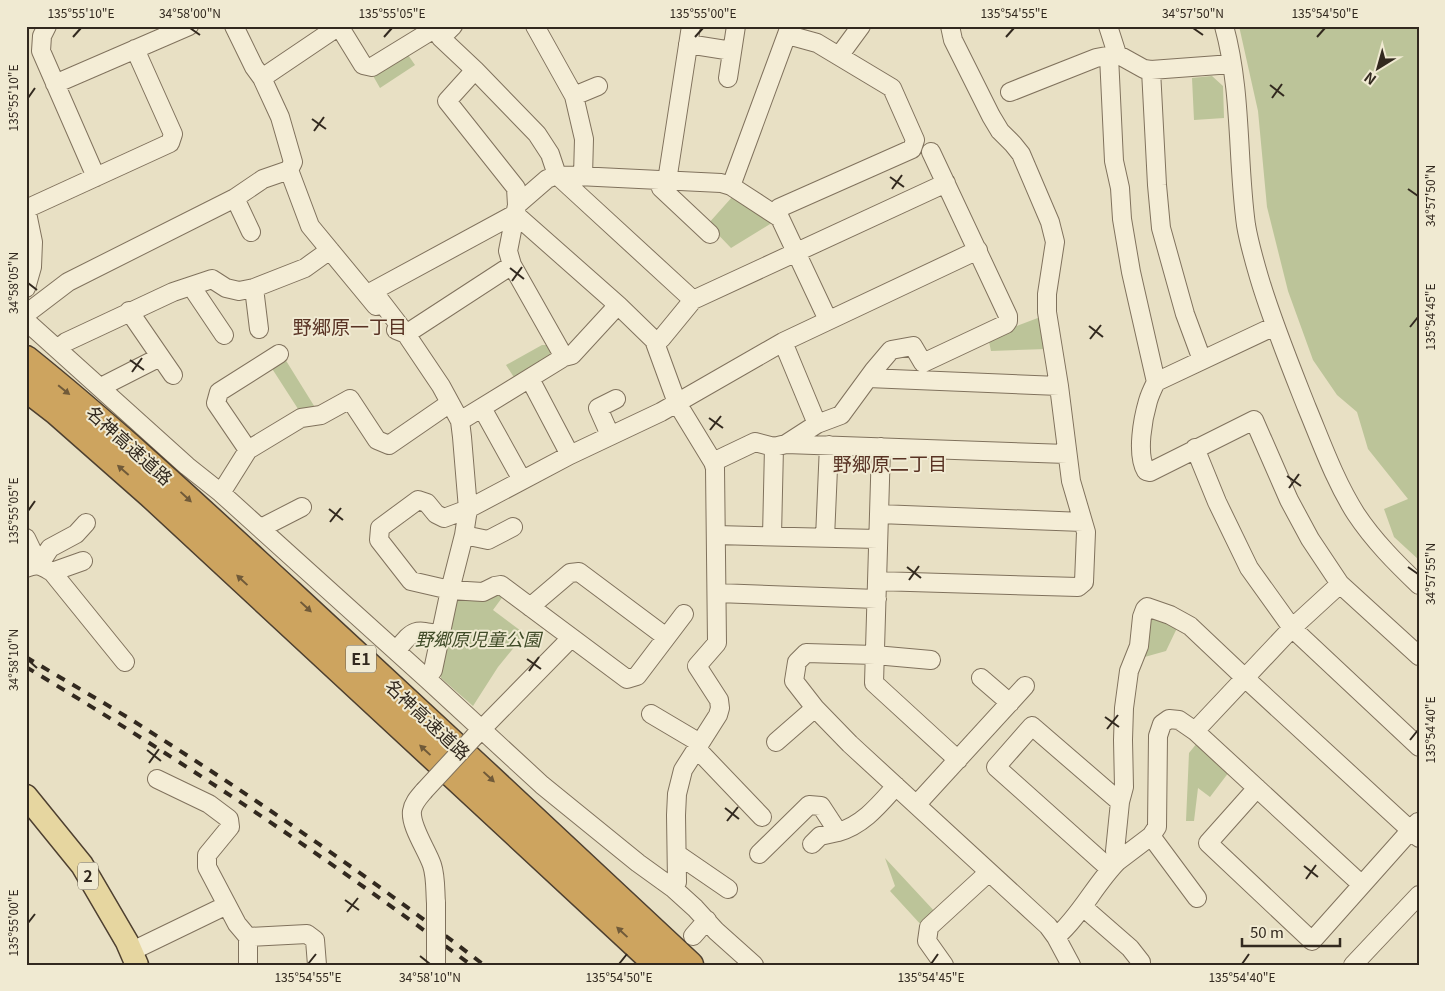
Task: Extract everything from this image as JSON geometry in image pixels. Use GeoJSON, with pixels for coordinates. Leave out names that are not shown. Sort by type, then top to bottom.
{"type":"FeatureCollection","features":[{"type":"Feature","properties":{"kind":"highway","name":"名神高速道路"},"geometry":{"type":"LineString","coordinates":[[26,359],[173,485],[690,965]]}},
{"type":"Feature","properties":{"kind":"highway","name":"名神高速道路"},"geometry":{"type":"LineString","coordinates":[[26,388],[57,412],[150,494],[658,965]]}},
{"type":"Feature","properties":{"kind":"main road","name":"2"},"geometry":{"type":"LineString","coordinates":[[26,796],[82,865],[134,958]]}},
{"type":"Feature","properties":{"kind":"street"},"geometry":{"type":"LineString","coordinates":[[47,26],[42,36],[41,51],[96,177]]}},
{"type":"Feature","properties":{"kind":"street"},"geometry":{"type":"LineString","coordinates":[[55,84],[188,26]]}},
{"type":"Feature","properties":{"kind":"street"},"geometry":{"type":"LineString","coordinates":[[26,314],[68,282],[235,198],[263,179],[289,170],[293,162],[280,117],[262,78],[254,67],[234,26]]}},
{"type":"Feature","properties":{"kind":"street"},"geometry":{"type":"LineString","coordinates":[[262,78],[339,26],[363,65],[372,67],[440,30],[475,70],[537,134],[550,154],[557,175],[693,300]]}},
{"type":"Feature","properties":{"kind":"street"},"geometry":{"type":"LineString","coordinates":[[535,26],[574,96],[584,139],[583,176]]}},
{"type":"Feature","properties":{"kind":"street"},"geometry":{"type":"LineString","coordinates":[[691,26],[661,188],[710,234]]}},
{"type":"Feature","properties":{"kind":"street"},"geometry":{"type":"LineString","coordinates":[[728,78],[736,26]]}},
{"type":"Feature","properties":{"kind":"street"},"geometry":{"type":"LineString","coordinates":[[839,56],[860,26]]}},
{"type":"Feature","properties":{"kind":"street"},"geometry":{"type":"LineString","coordinates":[[877,581],[1078,587],[1084,582],[1086,532],[1071,480],[1059,386],[1054,327],[1047,312],[1047,294],[1055,242],[1050,222],[1021,154],[1000,131],[991,116],[953,40],[950,26]]}},
{"type":"Feature","properties":{"kind":"street"},"geometry":{"type":"LineString","coordinates":[[1108,26],[1113,55],[1114,161],[1120,188],[1122,219],[1133,281],[1156,382],[1148,400],[1143,427],[1141,456],[1143,466],[1146,471],[1150,472],[1254,420],[1289,500],[1310,539],[1340,584],[1419,656]]}},
{"type":"Feature","properties":{"kind":"street"},"geometry":{"type":"LineString","coordinates":[[1224,26],[1235,88],[1246,227],[1257,270],[1275,326],[1342,491],[1372,537],[1419,585]]}},
{"type":"Feature","properties":{"kind":"street"},"geometry":{"type":"LineString","coordinates":[[731,186],[789,30],[817,43],[892,88],[915,140],[912,149],[779,208],[774,214]]}},
{"type":"Feature","properties":{"kind":"street"},"geometry":{"type":"LineString","coordinates":[[688,44],[732,51]]}},
{"type":"Feature","properties":{"kind":"street"},"geometry":{"type":"LineString","coordinates":[[26,288],[32,267],[33,242],[26,208],[170,143],[173,134],[135,49]]}},
{"type":"Feature","properties":{"kind":"street"},"geometry":{"type":"LineString","coordinates":[[1010,92],[1096,58],[1113,55],[1151,70],[1232,64]]}},
{"type":"Feature","properties":{"kind":"street"},"geometry":{"type":"LineString","coordinates":[[475,70],[447,101],[516,188],[516,210],[508,251],[512,266],[564,357]]}},
{"type":"Feature","properties":{"kind":"street"},"geometry":{"type":"LineString","coordinates":[[1151,70],[1161,228],[1185,314],[1202,360]]}},
{"type":"Feature","properties":{"kind":"street"},"geometry":{"type":"LineString","coordinates":[[574,96],[598,86]]}},
{"type":"Feature","properties":{"kind":"street"},"geometry":{"type":"LineString","coordinates":[[780,446],[817,424],[841,415],[868,378],[892,350],[913,346],[923,363],[1006,324],[1008,321],[1008,316],[932,152]]}},
{"type":"Feature","properties":{"kind":"street"},"geometry":{"type":"LineString","coordinates":[[289,170],[310,226],[397,331],[406,334]]}},
{"type":"Feature","properties":{"kind":"street"},"geometry":{"type":"LineString","coordinates":[[427,679],[433,670],[464,535],[468,509],[460,421],[441,386],[406,334],[373,291],[516,210],[547,180],[557,175],[722,183],[731,186],[780,218],[828,320]]}},
{"type":"Feature","properties":{"kind":"street"},"geometry":{"type":"LineString","coordinates":[[654,340],[661,339],[693,300],[946,183]]}},
{"type":"Feature","properties":{"kind":"street"},"geometry":{"type":"LineString","coordinates":[[235,198],[251,232]]}},
{"type":"Feature","properties":{"kind":"street"},"geometry":{"type":"LineString","coordinates":[[516,210],[654,340],[677,403],[715,468],[717,643],[697,666],[719,700],[720,708],[718,715],[683,770],[677,794],[677,882],[674,889]]}},
{"type":"Feature","properties":{"kind":"street"},"geometry":{"type":"LineString","coordinates":[[57,349],[66,342],[173,292],[212,279],[226,288],[239,291],[254,288],[304,268],[330,250]]}},
{"type":"Feature","properties":{"kind":"street"},"geometry":{"type":"LineString","coordinates":[[684,614],[637,676],[627,679],[501,585],[484,592],[450,590],[411,581],[379,540],[380,528],[418,500],[427,503],[436,514],[444,518],[468,509],[570,455],[661,412],[783,342],[978,250]]}},
{"type":"Feature","properties":{"kind":"street"},"geometry":{"type":"LineString","coordinates":[[406,334],[512,266]]}},
{"type":"Feature","properties":{"kind":"street"},"geometry":{"type":"LineString","coordinates":[[190,286],[224,335]]}},
{"type":"Feature","properties":{"kind":"street"},"geometry":{"type":"LineString","coordinates":[[254,288],[258,329]]}},
{"type":"Feature","properties":{"kind":"street"},"geometry":{"type":"LineString","coordinates":[[460,421],[564,357],[572,355],[618,306]]}},
{"type":"Feature","properties":{"kind":"street"},"geometry":{"type":"LineString","coordinates":[[130,311],[173,375]]}},
{"type":"Feature","properties":{"kind":"street"},"geometry":{"type":"LineString","coordinates":[[26,321],[187,466],[261,528],[427,679],[478,733],[638,863],[674,889],[716,931],[754,965]]}},
{"type":"Feature","properties":{"kind":"street"},"geometry":{"type":"LineString","coordinates":[[1156,382],[1275,326]]}},
{"type":"Feature","properties":{"kind":"street"},"geometry":{"type":"LineString","coordinates":[[783,342],[817,424]]}},
{"type":"Feature","properties":{"kind":"street"},"geometry":{"type":"LineString","coordinates":[[248,450],[216,404],[219,392],[279,354]]}},
{"type":"Feature","properties":{"kind":"street"},"geometry":{"type":"LineString","coordinates":[[101,387],[160,357]]}},
{"type":"Feature","properties":{"kind":"street"},"geometry":{"type":"LineString","coordinates":[[868,378],[1059,386]]}},
{"type":"Feature","properties":{"kind":"street"},"geometry":{"type":"LineString","coordinates":[[530,379],[570,455]]}},
{"type":"Feature","properties":{"kind":"street"},"geometry":{"type":"LineString","coordinates":[[221,493],[248,450],[301,418],[321,415],[350,399],[377,440],[389,445],[450,403]]}},
{"type":"Feature","properties":{"kind":"street"},"geometry":{"type":"LineString","coordinates":[[610,435],[598,408],[616,399]]}},
{"type":"Feature","properties":{"kind":"street"},"geometry":{"type":"LineString","coordinates":[[482,408],[522,480]]}},
{"type":"Feature","properties":{"kind":"street"},"geometry":{"type":"LineString","coordinates":[[713,462],[755,442],[780,446],[829,445],[1067,454]]}},
{"type":"Feature","properties":{"kind":"street"},"geometry":{"type":"LineString","coordinates":[[825,538],[829,445]]}},
{"type":"Feature","properties":{"kind":"street"},"geometry":{"type":"LineString","coordinates":[[772,536],[780,446]]}},
{"type":"Feature","properties":{"kind":"street"},"geometry":{"type":"LineString","coordinates":[[881,447],[874,683],[958,760]]}},
{"type":"Feature","properties":{"kind":"street"},"geometry":{"type":"LineString","coordinates":[[1195,448],[1217,502],[1249,568],[1292,628],[1419,747]]}},
{"type":"Feature","properties":{"kind":"street"},"geometry":{"type":"LineString","coordinates":[[261,528],[302,507]]}},
{"type":"Feature","properties":{"kind":"street"},"geometry":{"type":"LineString","coordinates":[[879,514],[1083,522]]}},
{"type":"Feature","properties":{"kind":"street"},"geometry":{"type":"LineString","coordinates":[[39,568],[50,548],[76,534],[86,523]]}},
{"type":"Feature","properties":{"kind":"street"},"geometry":{"type":"LineString","coordinates":[[464,535],[488,540],[513,527]]}},
{"type":"Feature","properties":{"kind":"street"},"geometry":{"type":"LineString","coordinates":[[716,535],[878,539]]}},
{"type":"Feature","properties":{"kind":"street"},"geometry":{"type":"LineString","coordinates":[[26,538],[39,568],[125,662]]}},
{"type":"Feature","properties":{"kind":"street"},"geometry":{"type":"LineString","coordinates":[[39,568],[83,561]]}},
{"type":"Feature","properties":{"kind":"street"},"geometry":{"type":"LineString","coordinates":[[530,607],[570,573],[579,572],[666,637]]}},
{"type":"Feature","properties":{"kind":"street"},"geometry":{"type":"LineString","coordinates":[[1195,731],[1292,628],[1340,584]]}},
{"type":"Feature","properties":{"kind":"street"},"geometry":{"type":"LineString","coordinates":[[717,593],[877,599]]}},
{"type":"Feature","properties":{"kind":"street"},"geometry":{"type":"LineString","coordinates":[[1114,865],[1120,802],[1124,787],[1124,708],[1129,671],[1139,646],[1142,617],[1144,609],[1147,607],[1170,615],[1190,626],[1245,678],[1416,830],[1362,885],[1312,941],[1208,843],[1257,788]]}},
{"type":"Feature","properties":{"kind":"street"},"geometry":{"type":"LineString","coordinates":[[396,651],[409,635],[420,630],[440,635]]}},
{"type":"Feature","properties":{"kind":"street"},"geometry":{"type":"LineString","coordinates":[[436,965],[435,885],[432,865],[414,823],[412,811],[416,799],[571,638]]}},
{"type":"Feature","properties":{"kind":"street"},"geometry":{"type":"LineString","coordinates":[[931,660],[806,653],[797,662],[794,681],[815,708],[850,744],[1048,926],[1071,965]]}},
{"type":"Feature","properties":{"kind":"street"},"geometry":{"type":"LineString","coordinates":[[981,678],[1010,703]]}},
{"type":"Feature","properties":{"kind":"street"},"geometry":{"type":"LineString","coordinates":[[917,804],[1025,686]]}},
{"type":"Feature","properties":{"kind":"street"},"geometry":{"type":"LineString","coordinates":[[776,742],[815,708]]}},
{"type":"Feature","properties":{"kind":"street"},"geometry":{"type":"LineString","coordinates":[[651,714],[698,746],[762,817]]}},
{"type":"Feature","properties":{"kind":"street"},"geometry":{"type":"LineString","coordinates":[[1056,937],[1083,907],[1114,865],[1151,836],[1157,827],[1158,736],[1162,724],[1169,719],[1179,720],[1195,731],[1362,885]]}},
{"type":"Feature","properties":{"kind":"street"},"geometry":{"type":"LineString","coordinates":[[1114,865],[996,767],[1032,726],[1120,802]]}},
{"type":"Feature","properties":{"kind":"street"},"geometry":{"type":"LineString","coordinates":[[157,779],[209,804],[229,819],[230,827],[207,855],[206,867],[248,938],[248,965]]}},
{"type":"Feature","properties":{"kind":"street"},"geometry":{"type":"LineString","coordinates":[[812,844],[820,836],[848,829],[869,815],[896,786]]}},
{"type":"Feature","properties":{"kind":"street"},"geometry":{"type":"LineString","coordinates":[[759,854],[809,805],[821,806],[838,832]]}},
{"type":"Feature","properties":{"kind":"street"},"geometry":{"type":"LineString","coordinates":[[1151,836],[1197,898]]}},
{"type":"Feature","properties":{"kind":"street"},"geometry":{"type":"LineString","coordinates":[[677,854],[728,889]]}},
{"type":"Feature","properties":{"kind":"street"},"geometry":{"type":"LineString","coordinates":[[944,965],[927,941],[929,927],[989,872]]}},
{"type":"Feature","properties":{"kind":"street"},"geometry":{"type":"LineString","coordinates":[[1353,965],[1419,895]]}},
{"type":"Feature","properties":{"kind":"street"},"geometry":{"type":"LineString","coordinates":[[134,958],[227,905]]}},
{"type":"Feature","properties":{"kind":"street"},"geometry":{"type":"LineString","coordinates":[[1083,907],[1130,948],[1141,962]]}},
{"type":"Feature","properties":{"kind":"street"},"geometry":{"type":"LineString","coordinates":[[693,936],[707,920]]}},
{"type":"Feature","properties":{"kind":"street"},"geometry":{"type":"LineString","coordinates":[[248,938],[307,934],[315,940],[317,965]]}},
{"type":"Feature","properties":{"kind":"green space"},"geometry":{"type":"Polygon","coordinates":[[[1239,26],[1419,26],[1419,560],[1394,537],[1384,509],[1408,499],[1368,449],[1357,412],[1337,395],[1313,360],[1288,291],[1267,207],[1258,111],[1239,26]]]}},
{"type":"Feature","properties":{"kind":"green space"},"geometry":{"type":"Polygon","coordinates":[[[406,52],[415,65],[380,88],[372,74],[406,52]]]}},
{"type":"Feature","properties":{"kind":"green space"},"geometry":{"type":"Polygon","coordinates":[[[1212,76],[1223,86],[1224,118],[1194,120],[1192,78],[1212,76]]]}},
{"type":"Feature","properties":{"kind":"green space"},"geometry":{"type":"Polygon","coordinates":[[[733,196],[775,221],[731,248],[708,224],[733,196]]]}},
{"type":"Feature","properties":{"kind":"green space"},"geometry":{"type":"Polygon","coordinates":[[[1043,316],[1047,349],[991,351],[988,337],[1043,316]]]}},
{"type":"Feature","properties":{"kind":"green space"},"geometry":{"type":"Polygon","coordinates":[[[542,345],[547,345],[550,350],[550,356],[515,379],[506,365],[542,345]]]}},
{"type":"Feature","properties":{"kind":"green space"},"geometry":{"type":"Polygon","coordinates":[[[285,359],[316,409],[300,412],[271,367],[285,359]]]}},
{"type":"Feature","properties":{"kind":"green space","name":"野郷原児童公園"},"geometry":{"type":"Polygon","coordinates":[[[493,593],[504,595],[493,610],[525,634],[498,667],[473,706],[441,678],[441,664],[455,601],[493,593]]]}},
{"type":"Feature","properties":{"kind":"green space"},"geometry":{"type":"Polygon","coordinates":[[[1149,613],[1178,626],[1166,651],[1141,658],[1149,613]]]}},
{"type":"Feature","properties":{"kind":"green space"},"geometry":{"type":"Polygon","coordinates":[[[1197,743],[1229,772],[1210,797],[1198,788],[1194,821],[1186,821],[1189,753],[1197,743]]]}},
{"type":"Feature","properties":{"kind":"green space"},"geometry":{"type":"Polygon","coordinates":[[[885,858],[937,914],[923,927],[890,891],[895,886],[885,858]]]}},
{"type":"Feature","properties":{"kind":"railway"},"geometry":{"type":"LineString","coordinates":[[26,657],[134,721],[235,787],[361,874],[484,965]]}},
{"type":"Feature","properties":{"kind":"railway"},"geometry":{"type":"LineString","coordinates":[[26,667],[140,737],[253,810],[363,886],[471,965]]}},
{"type":"Feature","properties":{"kind":"district","name":"野郷原一丁目"},"geometry":{"type":"Point","coordinates":[350,327]}},
{"type":"Feature","properties":{"kind":"district","name":"野郷原二丁目"},"geometry":{"type":"Point","coordinates":[890,464]}}]}
